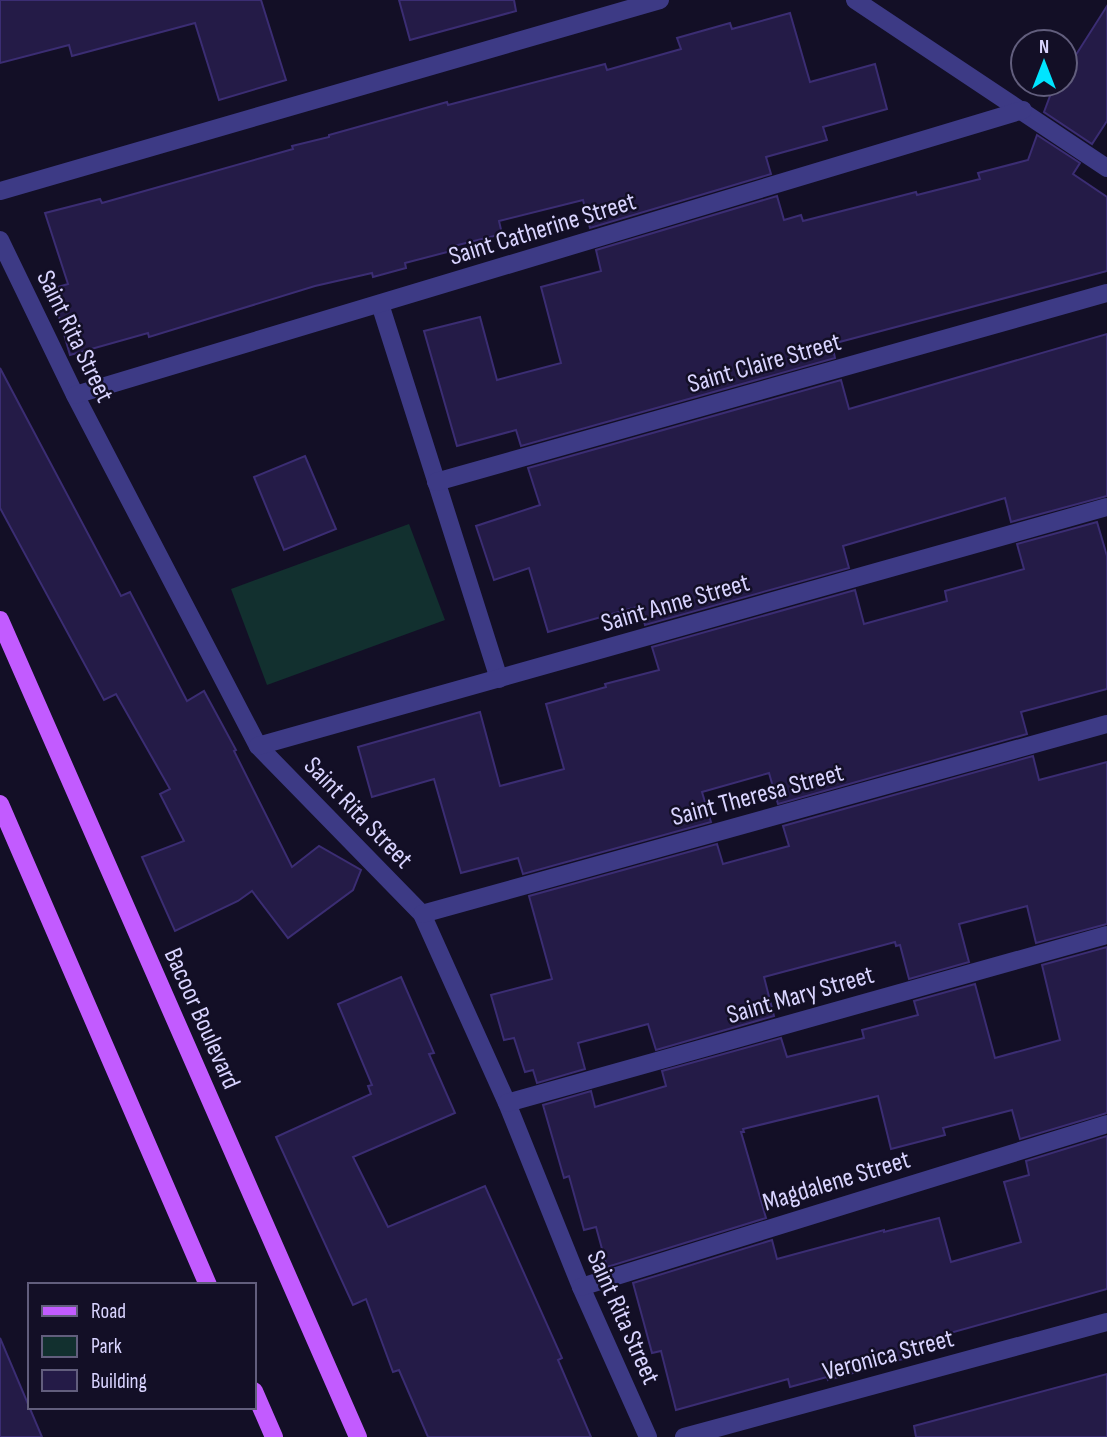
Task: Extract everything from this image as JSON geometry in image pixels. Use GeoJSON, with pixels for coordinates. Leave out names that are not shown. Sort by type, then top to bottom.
{"type":"FeatureCollection","features":[{"type":"Feature","properties":{"kind":"main road","name":"Bacoor Boulevard"},"geometry":{"type":"LineString","coordinates":[[0,620],[358,1437]]}},
{"type":"Feature","properties":{"kind":"main road"},"geometry":{"type":"LineString","coordinates":[[0,804],[207,1283]]}},
{"type":"Feature","properties":{"kind":"main road"},"geometry":{"type":"LineString","coordinates":[[256,1396],[274,1437]]}},
{"type":"Feature","properties":{"kind":"street"},"geometry":{"type":"LineString","coordinates":[[0,191],[660,0]]}},
{"type":"Feature","properties":{"kind":"street"},"geometry":{"type":"LineString","coordinates":[[855,0],[1107,168]]}},
{"type":"Feature","properties":{"kind":"street","name":"Saint Catherine Street"},"geometry":{"type":"LineString","coordinates":[[75,395],[1023,110]]}},
{"type":"Feature","properties":{"kind":"street","name":"Saint Rita Street"},"geometry":{"type":"LineString","coordinates":[[0,240],[75,395],[258,746],[422,914],[507,1103],[581,1287],[648,1437]]}},
{"type":"Feature","properties":{"kind":"street","name":"Saint Claire Street"},"geometry":{"type":"LineString","coordinates":[[436,482],[1107,293]]}},
{"type":"Feature","properties":{"kind":"street"},"geometry":{"type":"LineString","coordinates":[[380,304],[499,679]]}},
{"type":"Feature","properties":{"kind":"street","name":"Saint Anne Street"},"geometry":{"type":"LineString","coordinates":[[258,746],[1107,507]]}},
{"type":"Feature","properties":{"kind":"street","name":"Saint Theresa Street"},"geometry":{"type":"LineString","coordinates":[[422,914],[1107,724]]}},
{"type":"Feature","properties":{"kind":"street","name":"Saint Mary Street"},"geometry":{"type":"LineString","coordinates":[[507,1103],[1107,935]]}},
{"type":"Feature","properties":{"kind":"street","name":"Magdalene Street"},"geometry":{"type":"LineString","coordinates":[[581,1287],[1107,1124]]}},
{"type":"Feature","properties":{"kind":"street","name":"Veronica Street"},"geometry":{"type":"LineString","coordinates":[[684,1437],[1107,1322]]}},
{"type":"Feature","properties":{"kind":"green space"},"geometry":{"type":"Polygon","coordinates":[[[409,524],[445,620],[267,685],[231,589],[409,524]]]}},
{"type":"Feature","properties":{"kind":"building"},"geometry":{"type":"Polygon","coordinates":[[[0,0],[261,0],[286,80],[219,100],[195,23],[72,56],[69,45],[0,63],[0,0]]]}},
{"type":"Feature","properties":{"kind":"building"},"geometry":{"type":"Polygon","coordinates":[[[399,0],[514,0],[516,11],[410,40],[399,0]]]}},
{"type":"Feature","properties":{"kind":"building"},"geometry":{"type":"Polygon","coordinates":[[[1107,6],[1107,121],[1092,144],[1044,112],[1049,98],[1079,98],[1079,50],[1107,6]]]}},
{"type":"Feature","properties":{"kind":"building"},"geometry":{"type":"Polygon","coordinates":[[[790,13],[810,82],[875,64],[887,109],[823,127],[827,140],[766,157],[771,174],[590,228],[583,200],[499,221],[502,234],[454,246],[455,250],[405,263],[406,268],[373,277],[372,273],[315,286],[149,337],[148,333],[70,355],[51,289],[68,284],[45,213],[100,199],[102,203],[447,102],[448,105],[605,64],[607,70],[681,49],[677,38],[730,23],[732,29],[790,13]]]}},
{"type":"Feature","properties":{"kind":"building"},"geometry":{"type":"Polygon","coordinates":[[[1037,135],[1080,163],[1073,174],[1107,197],[1107,271],[832,344],[835,358],[521,446],[516,430],[457,446],[424,331],[480,317],[497,380],[561,363],[541,287],[601,271],[596,250],[777,196],[784,220],[801,215],[803,221],[916,192],[917,195],[980,179],[978,173],[1028,160],[1037,135]]]}},
{"type":"Feature","properties":{"kind":"building"},"geometry":{"type":"Polygon","coordinates":[[[1107,334],[1107,496],[1011,522],[1005,498],[843,546],[849,568],[645,625],[640,606],[548,632],[529,568],[494,580],[476,526],[540,505],[528,468],[841,380],[849,409],[1107,334]]]}},
{"type":"Feature","properties":{"kind":"building"},"geometry":{"type":"Polygon","coordinates":[[[0,368],[121,596],[130,592],[187,701],[204,691],[236,750],[234,751],[292,867],[319,846],[361,870],[353,890],[288,938],[252,891],[238,901],[175,931],[142,857],[184,841],[160,794],[170,789],[116,694],[104,700],[0,508],[0,368]]]}},
{"type":"Feature","properties":{"kind":"building"},"geometry":{"type":"Polygon","coordinates":[[[305,456],[336,529],[284,550],[254,477],[305,456]]]}},
{"type":"Feature","properties":{"kind":"building"},"geometry":{"type":"Polygon","coordinates":[[[1097,522],[1107,556],[1107,689],[1021,712],[1027,734],[778,804],[769,773],[702,792],[711,822],[523,874],[518,858],[461,873],[434,779],[372,797],[358,747],[480,712],[500,786],[564,769],[546,704],[606,687],[605,684],[659,670],[652,647],[855,590],[864,624],[947,601],[945,591],[1024,569],[1017,544],[1097,522]]]}},
{"type":"Feature","properties":{"kind":"building"},"geometry":{"type":"Polygon","coordinates":[[[1033,756],[1039,780],[1107,762],[1107,924],[1036,943],[1027,906],[959,924],[969,962],[909,979],[900,945],[896,946],[895,942],[764,977],[774,1016],[656,1050],[648,1024],[578,1043],[585,1069],[537,1083],[533,1070],[525,1072],[514,1038],[504,1040],[491,995],[552,979],[529,896],[717,844],[723,864],[789,846],[783,826],[1033,756]]]}},
{"type":"Feature","properties":{"kind":"building"},"geometry":{"type":"Polygon","coordinates":[[[1107,947],[1107,1113],[1020,1139],[1012,1110],[943,1128],[945,1135],[891,1149],[878,1096],[743,1129],[744,1132],[741,1132],[766,1218],[607,1267],[596,1227],[584,1230],[569,1176],[564,1178],[543,1105],[591,1091],[595,1107],[666,1086],[662,1071],[781,1038],[787,1057],[864,1038],[862,1030],[918,1015],[914,1001],[975,984],[995,1058],[1060,1040],[1042,965],[1107,947]]]}},
{"type":"Feature","properties":{"kind":"building"},"geometry":{"type":"Polygon","coordinates":[[[401,977],[434,1053],[429,1054],[455,1113],[353,1157],[388,1227],[485,1186],[562,1358],[558,1360],[591,1437],[428,1437],[399,1370],[393,1372],[366,1299],[353,1305],[276,1137],[371,1094],[368,1086],[372,1085],[338,1004],[401,977]]]}},
{"type":"Feature","properties":{"kind":"building"},"geometry":{"type":"Polygon","coordinates":[[[1107,1136],[1107,1289],[900,1347],[903,1359],[828,1380],[827,1377],[790,1387],[788,1379],[676,1410],[661,1351],[652,1353],[633,1283],[772,1240],[777,1259],[939,1218],[951,1262],[1021,1242],[1004,1182],[1029,1175],[1026,1161],[1107,1136]]]}},
{"type":"Feature","properties":{"kind":"building"},"geometry":{"type":"Polygon","coordinates":[[[0,1338],[42,1437],[0,1437],[0,1338]]]}},
{"type":"Feature","properties":{"kind":"building"},"geometry":{"type":"Polygon","coordinates":[[[1107,1374],[1107,1437],[916,1437],[914,1426],[1107,1374]]]}}]}
